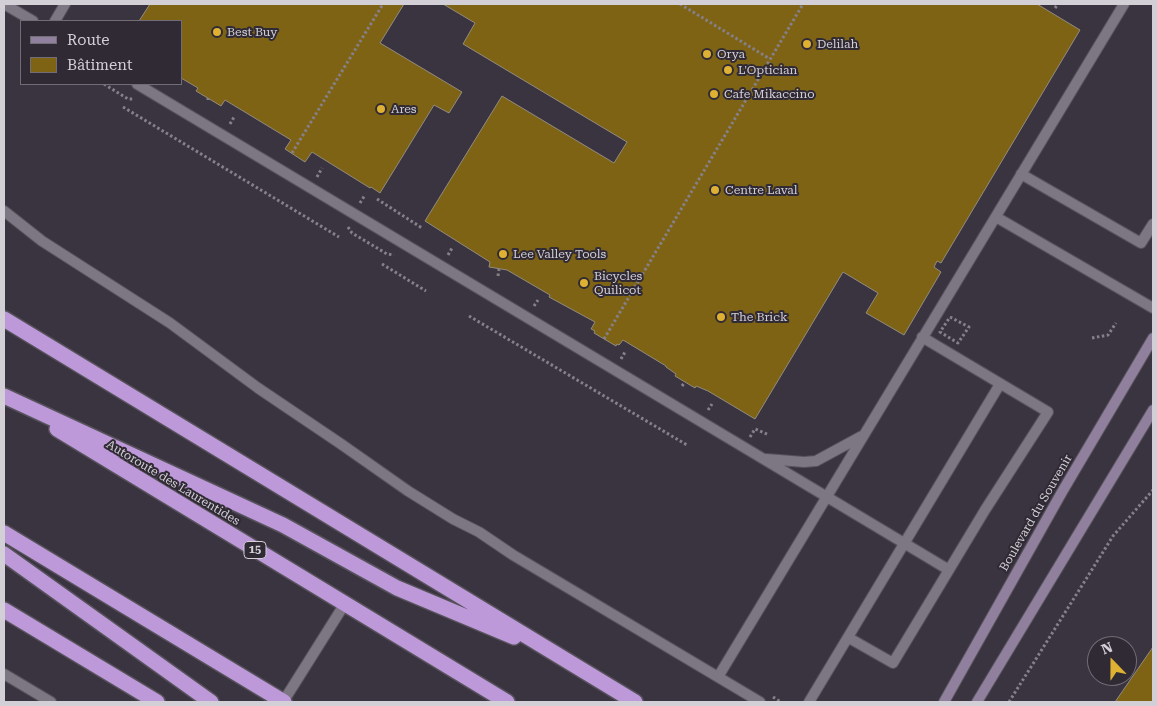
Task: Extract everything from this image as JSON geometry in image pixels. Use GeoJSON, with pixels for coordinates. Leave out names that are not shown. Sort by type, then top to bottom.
{"type":"FeatureCollection","features":[{"type":"Feature","properties":{"kind":"highway"},"geometry":{"type":"LineString","coordinates":[[4,310],[28,334]]}},
{"type":"Feature","properties":{"kind":"highway"},"geometry":{"type":"LineString","coordinates":[[4,319],[635,702]]}},
{"type":"Feature","properties":{"kind":"highway"},"geometry":{"type":"LineString","coordinates":[[4,396],[283,525],[397,588],[556,655]]}},
{"type":"Feature","properties":{"kind":"highway","name":"Autoroute des Laurentides"},"geometry":{"type":"LineString","coordinates":[[4,396],[507,702]]}},
{"type":"Feature","properties":{"kind":"highway"},"geometry":{"type":"LineString","coordinates":[[4,533],[283,702]]}},
{"type":"Feature","properties":{"kind":"highway"},"geometry":{"type":"LineString","coordinates":[[4,554],[210,702]]}},
{"type":"Feature","properties":{"kind":"highway"},"geometry":{"type":"LineString","coordinates":[[4,610],[157,702]]}},
{"type":"Feature","properties":{"kind":"street","name":"Boulevard du Souvenir"},"geometry":{"type":"LineString","coordinates":[[944,702],[1062,492],[1153,338]]}},
{"type":"Feature","properties":{"kind":"street"},"geometry":{"type":"LineString","coordinates":[[977,702],[1153,410]]}},
{"type":"Feature","properties":{"kind":"lane"},"geometry":{"type":"LineString","coordinates":[[4,4],[31,20]]}},
{"type":"Feature","properties":{"kind":"lane"},"geometry":{"type":"LineString","coordinates":[[56,20],[65,4]]}},
{"type":"Feature","properties":{"kind":"lane"},"geometry":{"type":"LineString","coordinates":[[718,677],[1124,4]]}},
{"type":"Feature","properties":{"kind":"lane"},"geometry":{"type":"LineString","coordinates":[[139,85],[949,570]]}},
{"type":"Feature","properties":{"kind":"lane"},"geometry":{"type":"LineString","coordinates":[[1021,174],[1141,243],[1153,224]]}},
{"type":"Feature","properties":{"kind":"lane"},"geometry":{"type":"LineString","coordinates":[[4,211],[50,246],[170,323],[258,388],[408,491],[453,519],[480,532],[513,555],[760,702]]}},
{"type":"Feature","properties":{"kind":"lane"},"geometry":{"type":"LineString","coordinates":[[996,217],[1153,308]]}},
{"type":"Feature","properties":{"kind":"lane"},"geometry":{"type":"LineString","coordinates":[[849,638],[893,663],[1041,420],[1048,412],[922,337]]}},
{"type":"Feature","properties":{"kind":"lane"},"geometry":{"type":"LineString","coordinates":[[810,702],[1000,384]]}},
{"type":"Feature","properties":{"kind":"lane"},"geometry":{"type":"LineString","coordinates":[[762,459],[816,461],[863,435]]}},
{"type":"Feature","properties":{"kind":"lane"},"geometry":{"type":"LineString","coordinates":[[283,702],[344,604]]}},
{"type":"Feature","properties":{"kind":"lane"},"geometry":{"type":"LineString","coordinates":[[4,674],[51,702]]}},
{"type":"Feature","properties":{"kind":"path"},"geometry":{"type":"LineString","coordinates":[[292,153],[383,4]]}},
{"type":"Feature","properties":{"kind":"path"},"geometry":{"type":"LineString","coordinates":[[680,4],[770,59]]}},
{"type":"Feature","properties":{"kind":"path"},"geometry":{"type":"LineString","coordinates":[[604,339],[804,4]]}},
{"type":"Feature","properties":{"kind":"path"},"geometry":{"type":"LineString","coordinates":[[1055,8],[1058,4]]}},
{"type":"Feature","properties":{"kind":"path"},"geometry":{"type":"LineString","coordinates":[[122,107],[339,237]]}},
{"type":"Feature","properties":{"kind":"path"},"geometry":{"type":"LineString","coordinates":[[377,199],[422,228]]}},
{"type":"Feature","properties":{"kind":"path"},"geometry":{"type":"LineString","coordinates":[[382,264],[426,291]]}},
{"type":"Feature","properties":{"kind":"path"},"geometry":{"type":"LineString","coordinates":[[498,276],[499,269]]}},
{"type":"Feature","properties":{"kind":"path"},"geometry":{"type":"LineString","coordinates":[[469,316],[687,445]]}},
{"type":"Feature","properties":{"kind":"path"},"geometry":{"type":"LineString","coordinates":[[950,317],[969,327],[958,343],[940,332],[950,317]]}},
{"type":"Feature","properties":{"kind":"path"},"geometry":{"type":"LineString","coordinates":[[1092,338],[1108,335],[1116,323]]}},
{"type":"Feature","properties":{"kind":"path"},"geometry":{"type":"LineString","coordinates":[[682,386],[685,382]]}},
{"type":"Feature","properties":{"kind":"path"},"geometry":{"type":"LineString","coordinates":[[755,429],[769,435]]}},
{"type":"Feature","properties":{"kind":"path"},"geometry":{"type":"LineString","coordinates":[[1009,702],[1113,536],[1153,490]]}},
{"type":"Feature","properties":{"kind":"building"},"geometry":{"type":"Polygon","coordinates":[[[150,4],[404,4],[380,43],[462,92],[449,113],[434,105],[380,193],[312,152],[305,162],[285,149],[291,140],[225,100],[221,106],[196,91],[198,88],[182,79],[182,20],[140,20],[150,4]]]}},
{"type":"Feature","properties":{"kind":"building","name":"Centre Laval"},"geometry":{"type":"Polygon","coordinates":[[[443,4],[1037,4],[1080,30],[941,263],[937,261],[934,267],[941,272],[904,335],[866,313],[878,293],[843,272],[755,419],[708,391],[696,386],[695,388],[675,376],[676,374],[666,366],[623,340],[616,346],[594,333],[595,331],[591,329],[595,322],[549,297],[550,295],[507,270],[489,267],[490,262],[425,221],[502,96],[614,163],[627,142],[463,44],[475,23],[443,4]]]}},
{"type":"Feature","properties":{"kind":"building"},"geometry":{"type":"Polygon","coordinates":[[[1153,647],[1153,702],[1115,702],[1126,686],[1137,686],[1137,670],[1153,647]]]}},
{"type":"Feature","properties":{"kind":"place","name":"Best Buy"},"geometry":{"type":"Point","coordinates":[217,32]}},
{"type":"Feature","properties":{"kind":"place","name":"Delilah"},"geometry":{"type":"Point","coordinates":[807,44]}},
{"type":"Feature","properties":{"kind":"place","name":"Orya"},"geometry":{"type":"Point","coordinates":[707,54]}},
{"type":"Feature","properties":{"kind":"place","name":"L'Optician"},"geometry":{"type":"Point","coordinates":[728,70]}},
{"type":"Feature","properties":{"kind":"place","name":"Cafe Mikaccino"},"geometry":{"type":"Point","coordinates":[714,94]}},
{"type":"Feature","properties":{"kind":"place","name":"Ares"},"geometry":{"type":"Point","coordinates":[381,109]}},
{"type":"Feature","properties":{"kind":"place","name":"Centre Laval"},"geometry":{"type":"Point","coordinates":[715,190]}},
{"type":"Feature","properties":{"kind":"place","name":"Lee Valley Tools"},"geometry":{"type":"Point","coordinates":[503,254]}},
{"type":"Feature","properties":{"kind":"place","name":"Bicycles Quilicot"},"geometry":{"type":"Point","coordinates":[584,283]}},
{"type":"Feature","properties":{"kind":"place","name":"The Brick"},"geometry":{"type":"Point","coordinates":[721,317]}}]}
